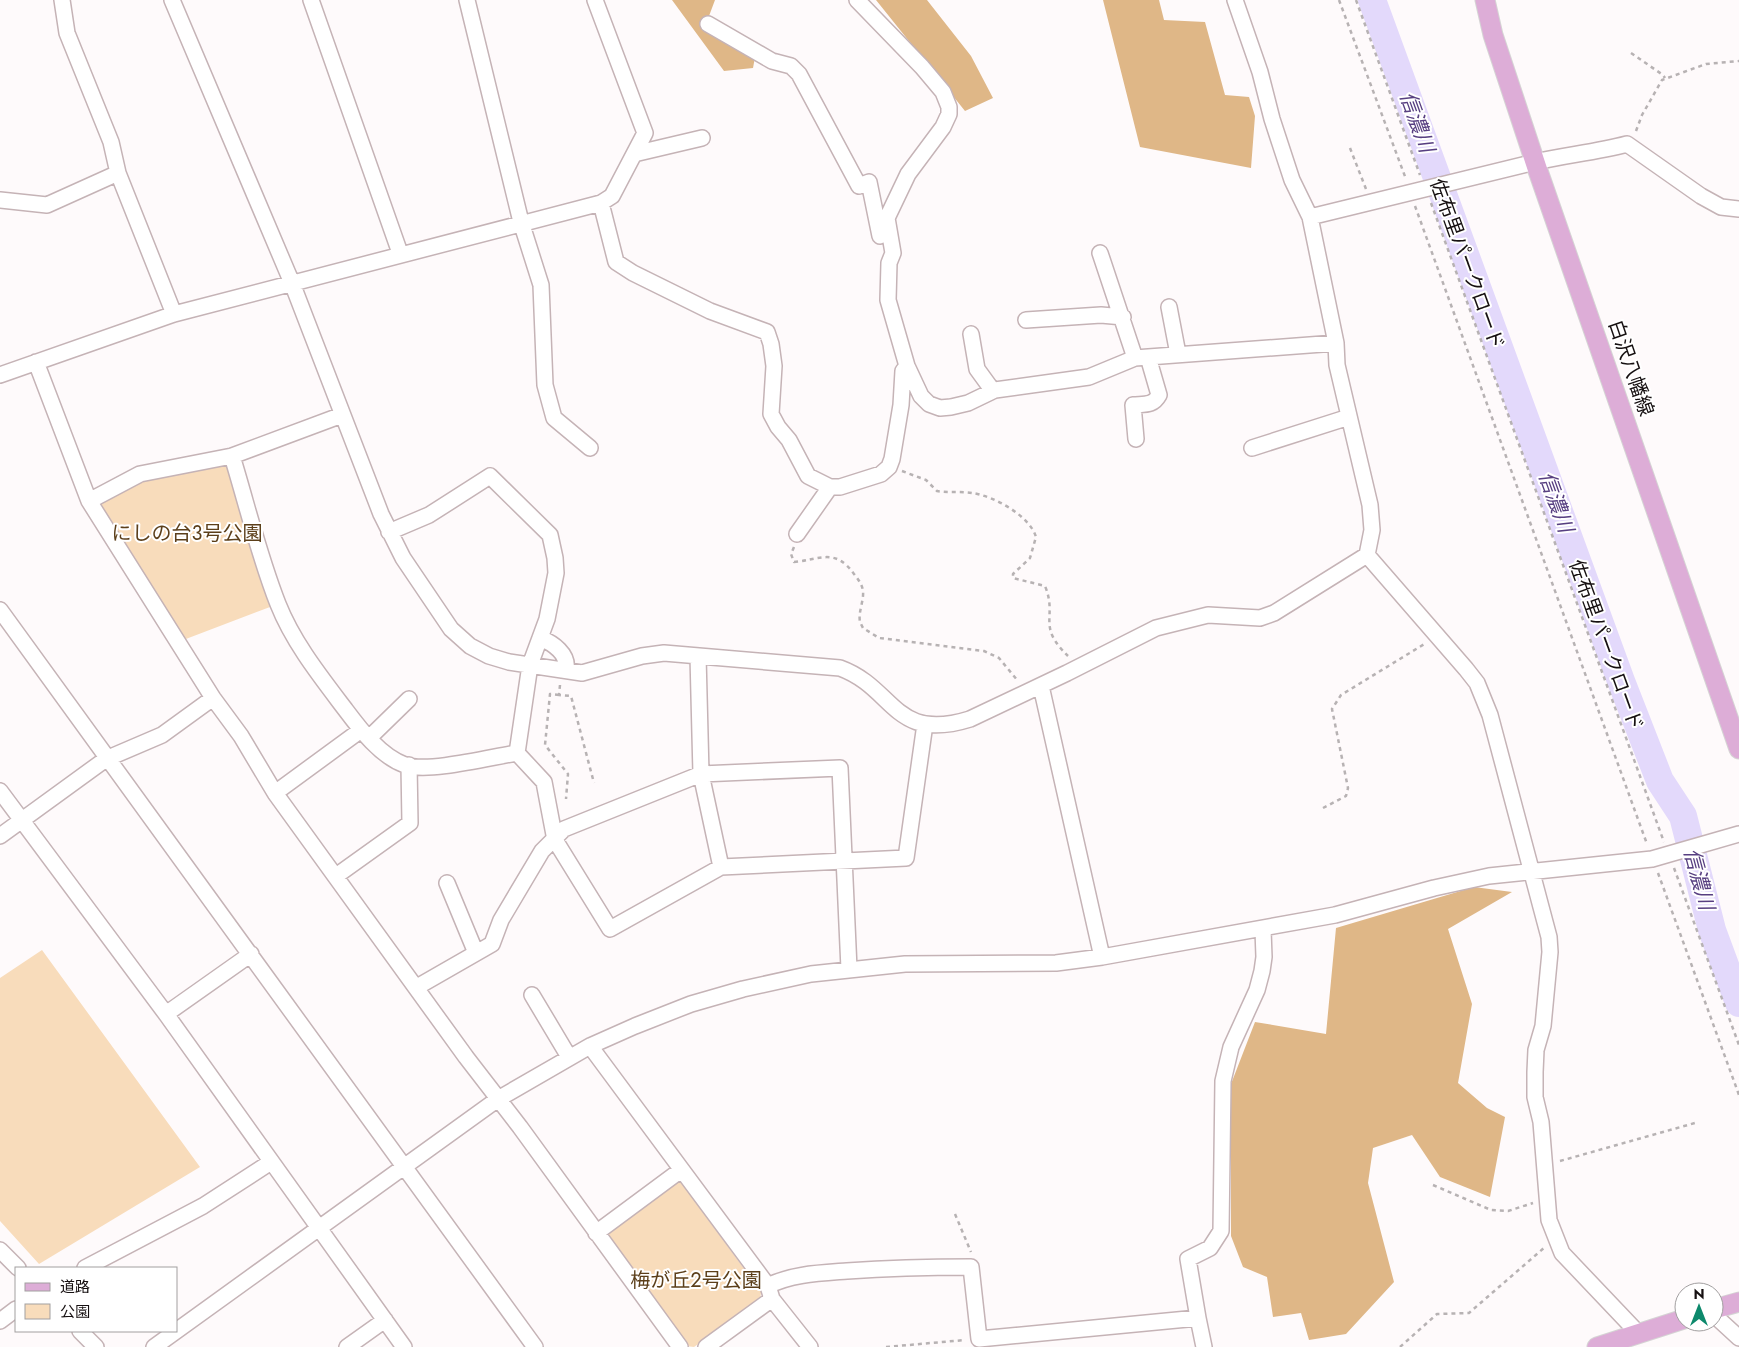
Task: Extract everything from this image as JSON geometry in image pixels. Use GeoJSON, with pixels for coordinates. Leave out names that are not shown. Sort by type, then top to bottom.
{"type":"FeatureCollection","features":[{"type":"Feature","properties":{"kind":"main road","name":"白沢八幡線"},"geometry":{"type":"LineString","coordinates":[[1486,0],[1493,35],[1535,162],[1739,748]]}},
{"type":"Feature","properties":{"kind":"main road"},"geometry":{"type":"LineString","coordinates":[[1724,1307],[1739,1302]]}},
{"type":"Feature","properties":{"kind":"main road"},"geometry":{"type":"LineString","coordinates":[[1596,1347],[1674,1322]]}},
{"type":"Feature","properties":{"kind":"street"},"geometry":{"type":"LineString","coordinates":[[62,0],[67,33],[111,142],[118,173],[174,314]]}},
{"type":"Feature","properties":{"kind":"street"},"geometry":{"type":"LineString","coordinates":[[172,0],[292,283],[389,532],[403,558],[451,629],[470,646],[490,656],[509,662],[582,673],[642,656],[657,654],[840,668],[857,674],[892,709],[907,719],[925,724],[958,723],[970,720],[1142,634],[1188,619],[1208,615],[1260,618],[1274,613],[1367,556],[1372,530],[1370,505],[1337,365],[1336,343],[1310,217],[1292,180],[1272,119],[1260,72],[1235,0]]}},
{"type":"Feature","properties":{"kind":"street"},"geometry":{"type":"LineString","coordinates":[[311,0],[400,253]]}},
{"type":"Feature","properties":{"kind":"street"},"geometry":{"type":"LineString","coordinates":[[467,0],[521,222],[540,285],[545,385],[554,418],[590,448]]}},
{"type":"Feature","properties":{"kind":"street"},"geometry":{"type":"LineString","coordinates":[[0,376],[174,314],[400,253],[601,203],[612,196],[644,133],[595,0]]}},
{"type":"Feature","properties":{"kind":"street"},"geometry":{"type":"LineString","coordinates":[[857,0],[922,66],[943,92],[950,107],[943,127],[908,174],[887,218],[893,253],[889,263],[888,300],[907,366],[921,396],[929,404],[940,408],[968,403],[993,391],[1089,377],[1142,358],[1336,343]]}},
{"type":"Feature","properties":{"kind":"street"},"geometry":{"type":"LineString","coordinates":[[708,24],[772,62],[791,66],[799,74],[859,186],[869,182],[885,258],[889,263]]}},
{"type":"Feature","properties":{"kind":"street"},"geometry":{"type":"LineString","coordinates":[[634,154],[702,138]]}},
{"type":"Feature","properties":{"kind":"street"},"geometry":{"type":"LineString","coordinates":[[1310,217],[1535,162],[1573,154],[1594,153],[1627,144],[1701,196],[1721,207],[1739,209]]}},
{"type":"Feature","properties":{"kind":"street"},"geometry":{"type":"LineString","coordinates":[[0,200],[47,205],[118,173]]}},
{"type":"Feature","properties":{"kind":"street"},"geometry":{"type":"LineString","coordinates":[[601,203],[616,262],[633,273],[710,311],[766,332],[771,344],[774,366],[771,414],[778,427],[789,440],[808,476],[830,487],[840,487],[881,474],[889,467],[901,406],[903,371],[907,366]]}},
{"type":"Feature","properties":{"kind":"street"},"geometry":{"type":"LineString","coordinates":[[1100,253],[1122,317],[1159,394],[1156,401],[1150,404],[1133,406],[1136,439]]}},
{"type":"Feature","properties":{"kind":"street"},"geometry":{"type":"LineString","coordinates":[[1169,306],[1178,354]]}},
{"type":"Feature","properties":{"kind":"street"},"geometry":{"type":"LineString","coordinates":[[1026,320],[1100,315],[1122,317]]}},
{"type":"Feature","properties":{"kind":"street"},"geometry":{"type":"LineString","coordinates":[[971,334],[977,369],[993,391]]}},
{"type":"Feature","properties":{"kind":"street"},"geometry":{"type":"LineString","coordinates":[[36,362],[89,501],[213,698],[241,736],[275,793],[680,1347]]}},
{"type":"Feature","properties":{"kind":"street"},"geometry":{"type":"LineString","coordinates":[[89,501],[140,474],[232,456],[342,415]]}},
{"type":"Feature","properties":{"kind":"street"},"geometry":{"type":"LineString","coordinates":[[1252,448],[1349,417]]}},
{"type":"Feature","properties":{"kind":"street"},"geometry":{"type":"LineString","coordinates":[[232,456],[278,604],[292,634],[314,668],[365,734],[382,751],[409,765],[434,766],[517,753]]}},
{"type":"Feature","properties":{"kind":"street"},"geometry":{"type":"LineString","coordinates":[[389,532],[429,515],[490,476],[550,535],[556,573],[547,619],[530,665],[517,753]]}},
{"type":"Feature","properties":{"kind":"street"},"geometry":{"type":"LineString","coordinates":[[797,534],[830,487]]}},
{"type":"Feature","properties":{"kind":"street"},"geometry":{"type":"LineString","coordinates":[[1367,556],[1477,683],[1490,715],[1549,937],[1550,952],[1543,1026],[1536,1050],[1535,1072],[1535,1097],[1541,1122],[1549,1220],[1562,1253],[1639,1334]]}},
{"type":"Feature","properties":{"kind":"street"},"geometry":{"type":"LineString","coordinates":[[0,610],[106,759],[251,954],[535,1347]]}},
{"type":"Feature","properties":{"kind":"street"},"geometry":{"type":"LineString","coordinates":[[540,638],[554,646],[563,656],[567,664],[564,669]]}},
{"type":"Feature","properties":{"kind":"street"},"geometry":{"type":"LineString","coordinates":[[698,656],[701,774],[721,867]]}},
{"type":"Feature","properties":{"kind":"street"},"geometry":{"type":"LineString","coordinates":[[1041,686],[1102,957]]}},
{"type":"Feature","properties":{"kind":"street"},"geometry":{"type":"LineString","coordinates":[[0,836],[106,759],[162,735],[213,698]]}},
{"type":"Feature","properties":{"kind":"street"},"geometry":{"type":"LineString","coordinates":[[275,793],[365,734],[409,699]]}},
{"type":"Feature","properties":{"kind":"street"},"geometry":{"type":"LineString","coordinates":[[517,753],[544,782],[554,837],[610,929],[721,867],[906,858],[925,724]]}},
{"type":"Feature","properties":{"kind":"street"},"geometry":{"type":"LineString","coordinates":[[336,876],[410,823],[409,765]]}},
{"type":"Feature","properties":{"kind":"street"},"geometry":{"type":"LineString","coordinates":[[417,987],[492,944],[501,920],[542,851],[564,828],[701,774],[840,768],[849,969]]}},
{"type":"Feature","properties":{"kind":"street"},"geometry":{"type":"LineString","coordinates":[[0,791],[166,1014],[404,1347]]}},
{"type":"Feature","properties":{"kind":"street"},"geometry":{"type":"LineString","coordinates":[[178,1330],[498,1099],[590,1046],[635,1026],[700,1002],[811,974],[849,969],[906,964],[1056,963],[1102,957],[1335,916],[1434,888],[1489,876],[1652,859],[1739,834]]}},
{"type":"Feature","properties":{"kind":"street"},"geometry":{"type":"LineString","coordinates":[[447,883],[476,953]]}},
{"type":"Feature","properties":{"kind":"street"},"geometry":{"type":"LineString","coordinates":[[1204,1347],[1188,1259],[1210,1248],[1221,1231],[1223,1081],[1231,1047],[1257,990],[1264,957],[1263,930]]}},
{"type":"Feature","properties":{"kind":"street"},"geometry":{"type":"LineString","coordinates":[[166,1014],[251,954]]}},
{"type":"Feature","properties":{"kind":"street"},"geometry":{"type":"LineString","coordinates":[[532,995],[569,1057]]}},
{"type":"Feature","properties":{"kind":"street"},"geometry":{"type":"LineString","coordinates":[[590,1046],[810,1347]]}},
{"type":"Feature","properties":{"kind":"street"},"geometry":{"type":"LineString","coordinates":[[87,1267],[203,1206],[271,1162]]}},
{"type":"Feature","properties":{"kind":"street"},"geometry":{"type":"LineString","coordinates":[[596,1233],[681,1170]]}},
{"type":"Feature","properties":{"kind":"street"},"geometry":{"type":"LineString","coordinates":[[0,1250],[17,1267]]}},
{"type":"Feature","properties":{"kind":"street"},"geometry":{"type":"LineString","coordinates":[[706,1347],[770,1292],[780,1280],[826,1273],[894,1268],[971,1267],[978,1339],[1198,1318]]}},
{"type":"Feature","properties":{"kind":"street"},"geometry":{"type":"LineString","coordinates":[[0,1321],[15,1310]]}},
{"type":"Feature","properties":{"kind":"street"},"geometry":{"type":"LineString","coordinates":[[347,1347],[385,1320]]}},
{"type":"Feature","properties":{"kind":"street"},"geometry":{"type":"LineString","coordinates":[[1724,1324],[1739,1338]]}},
{"type":"Feature","properties":{"kind":"street"},"geometry":{"type":"LineString","coordinates":[[81,1332],[96,1347]]}},
{"type":"Feature","properties":{"kind":"street"},"geometry":{"type":"LineString","coordinates":[[154,1347],[175,1332]]}},
{"type":"Feature","properties":{"kind":"path"},"geometry":{"type":"LineString","coordinates":[[1339,0],[1739,1095]]}},
{"type":"Feature","properties":{"kind":"path","name":"佐布里パークロード"},"geometry":{"type":"LineString","coordinates":[[1356,0],[1430,189],[1673,854],[1739,1045]]}},
{"type":"Feature","properties":{"kind":"path"},"geometry":{"type":"LineString","coordinates":[[1631,53],[1665,78]]}},
{"type":"Feature","properties":{"kind":"path"},"geometry":{"type":"LineString","coordinates":[[1632,148],[1636,128],[1642,115],[1665,78],[1706,64],[1739,61]]}},
{"type":"Feature","properties":{"kind":"path"},"geometry":{"type":"LineString","coordinates":[[1350,148],[1371,202]]}},
{"type":"Feature","properties":{"kind":"path"},"geometry":{"type":"LineString","coordinates":[[889,467],[926,480],[937,491],[972,493],[989,498],[1024,518],[1035,533],[1035,544],[1030,558],[1014,574],[1013,578],[1045,586],[1050,597],[1049,632],[1055,642],[1079,667]]}},
{"type":"Feature","properties":{"kind":"path"},"geometry":{"type":"LineString","coordinates":[[797,534],[792,554],[794,562],[823,556],[843,562],[851,570],[863,592],[860,622],[871,634],[879,638],[984,651],[999,658],[1025,694]]}},
{"type":"Feature","properties":{"kind":"path"},"geometry":{"type":"LineString","coordinates":[[1323,808],[1346,796],[1348,788],[1332,709],[1334,704],[1341,695],[1436,636]]}},
{"type":"Feature","properties":{"kind":"path"},"geometry":{"type":"LineString","coordinates":[[559,694],[564,669]]}},
{"type":"Feature","properties":{"kind":"path"},"geometry":{"type":"LineString","coordinates":[[566,798],[568,774],[544,745],[550,694],[571,696],[594,783]]}},
{"type":"Feature","properties":{"kind":"path"},"geometry":{"type":"LineString","coordinates":[[1545,1165],[1696,1123]]}},
{"type":"Feature","properties":{"kind":"path"},"geometry":{"type":"LineString","coordinates":[[1433,1185],[1498,1211],[1548,1202]]}},
{"type":"Feature","properties":{"kind":"path"},"geometry":{"type":"LineString","coordinates":[[955,1214],[972,1254],[971,1267]]}},
{"type":"Feature","properties":{"kind":"path"},"geometry":{"type":"LineString","coordinates":[[1400,1347],[1437,1314],[1469,1313],[1542,1249],[1558,1241]]}},
{"type":"Feature","properties":{"kind":"path"},"geometry":{"type":"LineString","coordinates":[[886,1347],[978,1339]]}},
{"type":"Feature","properties":{"kind":"green space","name":"にしの台3号公園"},"geometry":{"type":"Polygon","coordinates":[[[232,456],[278,604],[178,642],[89,501],[140,474],[232,456]]]}},
{"type":"Feature","properties":{"kind":"green space"},"geometry":{"type":"Polygon","coordinates":[[[42,950],[200,1167],[39,1264],[0,1221],[0,978],[42,950]]]}},
{"type":"Feature","properties":{"kind":"green space","name":"梅が丘2号公園"},"geometry":{"type":"Polygon","coordinates":[[[674,1181],[681,1182],[761,1292],[760,1301],[694,1347],[686,1346],[609,1237],[609,1229],[674,1181]]]}},
{"type":"Feature","properties":{"kind":"shaded area"},"geometry":{"type":"Polygon","coordinates":[[[672,0],[715,0],[706,24],[756,52],[753,68],[724,71],[672,0]]]}},
{"type":"Feature","properties":{"kind":"shaded area"},"geometry":{"type":"Polygon","coordinates":[[[876,0],[927,0],[971,56],[993,98],[965,111],[876,0]]]}},
{"type":"Feature","properties":{"kind":"shaded area"},"geometry":{"type":"Polygon","coordinates":[[[1103,0],[1159,0],[1164,20],[1205,22],[1225,95],[1249,97],[1255,116],[1251,168],[1140,147],[1103,0]]]}},
{"type":"Feature","properties":{"kind":"shaded area"},"geometry":{"type":"Polygon","coordinates":[[[1474,887],[1512,892],[1448,929],[1472,1004],[1458,1083],[1487,1108],[1505,1117],[1490,1197],[1440,1177],[1412,1135],[1373,1148],[1368,1183],[1394,1282],[1346,1334],[1309,1340],[1301,1313],[1273,1317],[1267,1277],[1243,1267],[1231,1236],[1231,1084],[1255,1022],[1326,1034],[1336,928],[1474,887]]]}},
{"type":"Feature","properties":{"kind":"waterway","name":"信濃川"},"geometry":{"type":"LineString","coordinates":[[1372,0],[1621,681],[1660,781],[1683,816],[1712,930],[1739,1003]]}}]}
